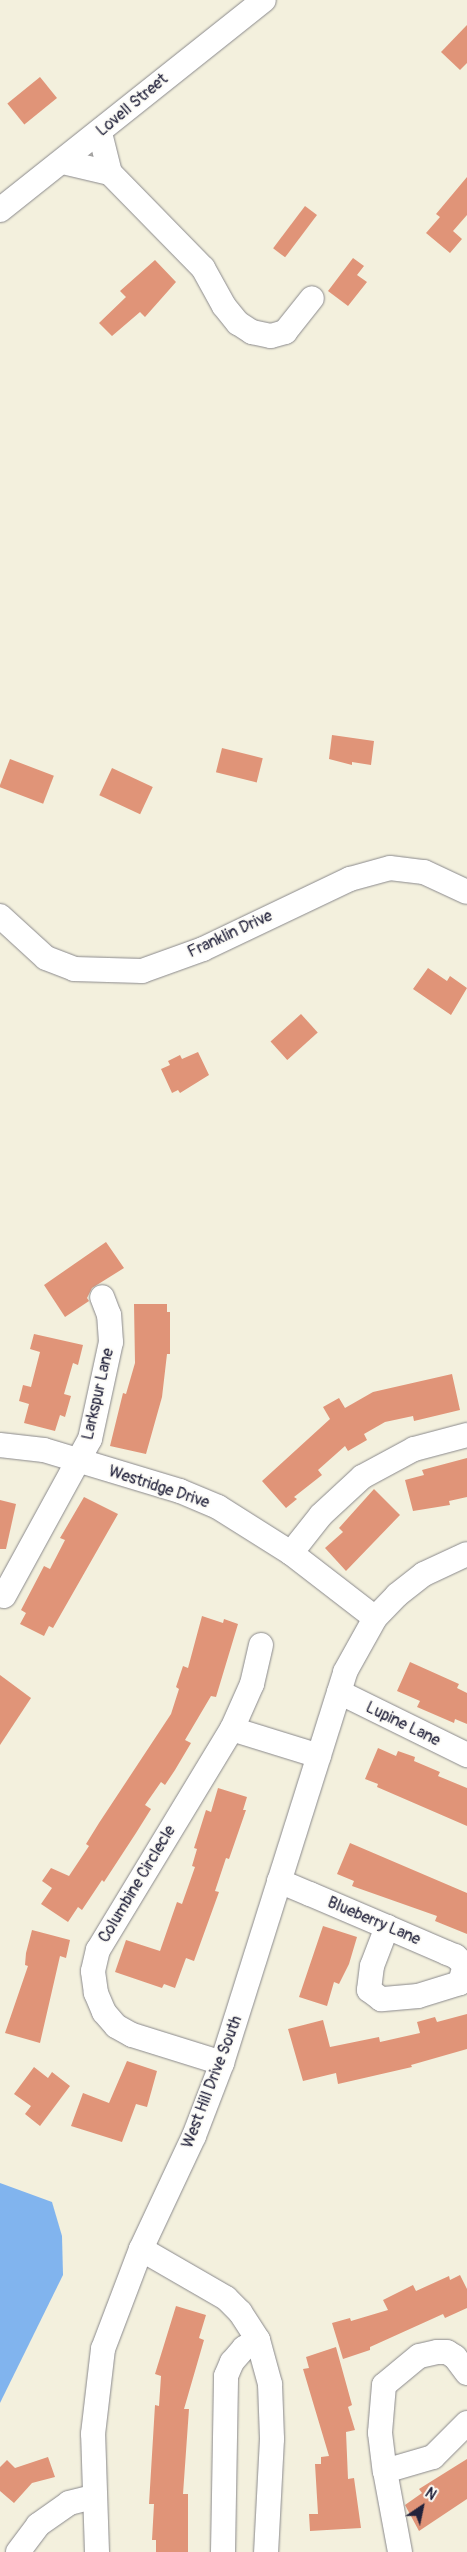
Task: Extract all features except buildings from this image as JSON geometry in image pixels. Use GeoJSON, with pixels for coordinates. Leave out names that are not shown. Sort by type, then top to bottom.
{"type":"FeatureCollection","features":[{"type":"Feature","properties":{"kind":"street","name":"Lovell Street"},"geometry":{"type":"LineString","coordinates":[[0,210],[100,133],[264,0]]}},
{"type":"Feature","properties":{"kind":"street"},"geometry":{"type":"LineString","coordinates":[[100,133],[110,173],[203,268],[224,306],[252,332],[271,336],[285,332],[312,298]]}},
{"type":"Feature","properties":{"kind":"street"},"geometry":{"type":"LineString","coordinates":[[63,162],[110,173]]}},
{"type":"Feature","properties":{"kind":"street","name":"Franklin Drive"},"geometry":{"type":"LineString","coordinates":[[0,916],[46,958],[74,969],[142,971],[203,949],[350,879],[390,868],[424,872],[467,892]]}},
{"type":"Feature","properties":{"kind":"street","name":"Larkspur Lane"},"geometry":{"type":"LineString","coordinates":[[4,1596],[90,1439],[111,1342],[109,1315],[102,1297]]}},
{"type":"Feature","properties":{"kind":"street"},"geometry":{"type":"LineString","coordinates":[[291,1553],[321,1515],[362,1477],[414,1449],[467,1435]]}},
{"type":"Feature","properties":{"kind":"street","name":"Westridge Drive"},"geometry":{"type":"LineString","coordinates":[[0,1445],[44,1450],[180,1491],[218,1507],[291,1553],[375,1618]]}},
{"type":"Feature","properties":{"kind":"street","name":"West Hill Drive South"},"geometry":{"type":"LineString","coordinates":[[97,2552],[93,2497],[93,2434],[103,2349],[141,2249],[194,2136],[222,2063],[339,1692],[352,1657],[375,1618],[424,1574],[467,1554]]}},
{"type":"Feature","properties":{"kind":"street","name":"Columbine Circlecle"},"geometry":{"type":"LineString","coordinates":[[222,2063],[132,2035],[116,2026],[104,2012],[96,1993],[93,1971],[98,1950],[111,1925],[232,1729],[252,1684],[261,1645]]}},
{"type":"Feature","properties":{"kind":"street","name":"Lupine Lane"},"geometry":{"type":"LineString","coordinates":[[339,1692],[467,1755]]}},
{"type":"Feature","properties":{"kind":"street"},"geometry":{"type":"LineString","coordinates":[[232,1729],[319,1756]]}},
{"type":"Feature","properties":{"kind":"street","name":"Blueberry Lane"},"geometry":{"type":"LineString","coordinates":[[279,1881],[387,1926],[455,1956],[465,1965],[460,1983],[418,1996],[381,1999],[369,1990],[372,1966],[387,1926]]}},
{"type":"Feature","properties":{"kind":"street"},"geometry":{"type":"LineString","coordinates":[[141,2249],[226,2298],[240,2312],[258,2340],[270,2384],[272,2439],[266,2552]]}},
{"type":"Feature","properties":{"kind":"street"},"geometry":{"type":"LineString","coordinates":[[223,2552],[226,2376],[232,2362],[244,2348],[258,2340]]}},
{"type":"Feature","properties":{"kind":"street"},"geometry":{"type":"LineString","coordinates":[[400,2552],[380,2433],[384,2386],[420,2356],[437,2352],[447,2352],[455,2357],[467,2373]]}},
{"type":"Feature","properties":{"kind":"street"},"geometry":{"type":"LineString","coordinates":[[385,2471],[433,2457],[467,2423]]}},
{"type":"Feature","properties":{"kind":"street"},"geometry":{"type":"LineString","coordinates":[[18,2552],[38,2525],[69,2503],[93,2497]]}},
{"type":"Feature","properties":{"kind":"water"},"geometry":{"type":"Polygon","coordinates":[[[0,2183],[52,2202],[62,2236],[63,2275],[0,2403],[0,2183]]]}}]}
